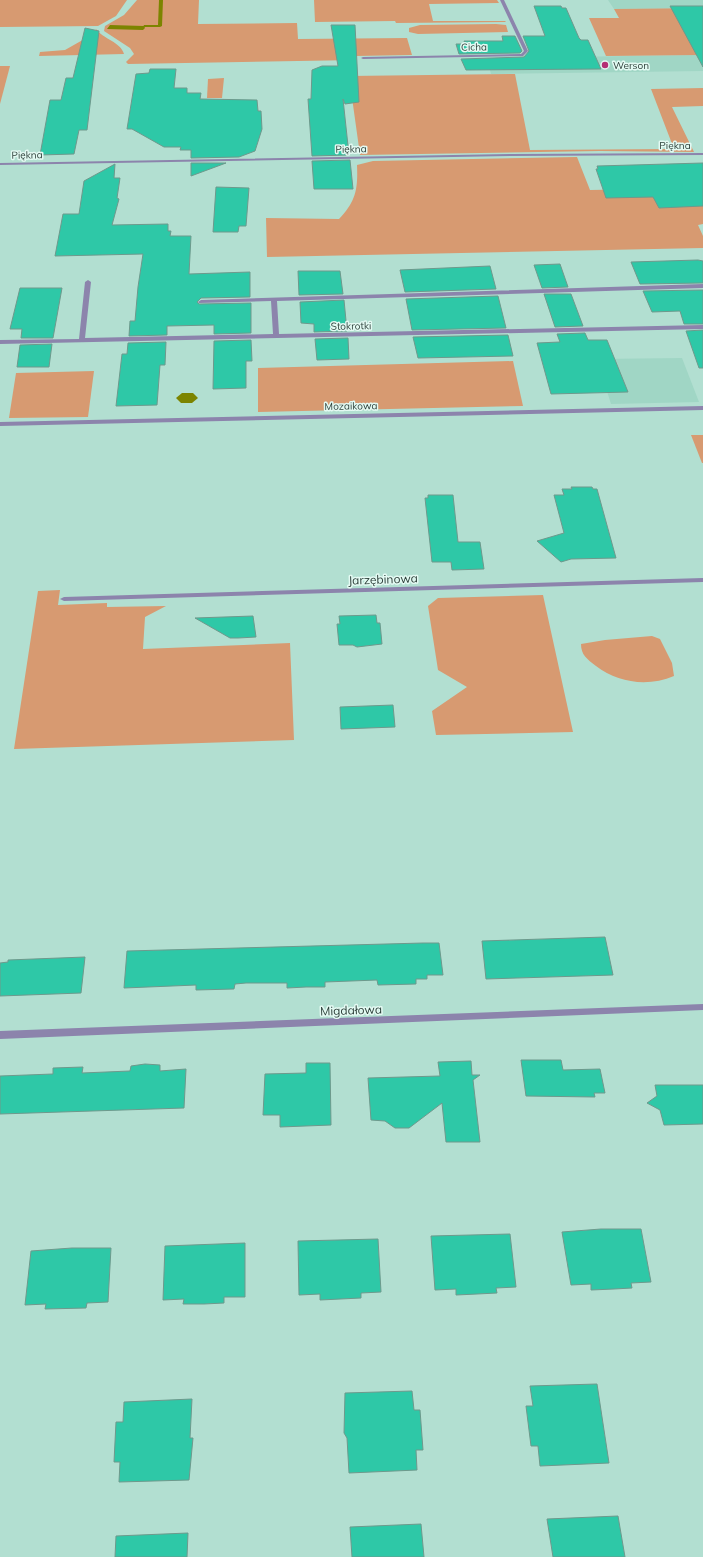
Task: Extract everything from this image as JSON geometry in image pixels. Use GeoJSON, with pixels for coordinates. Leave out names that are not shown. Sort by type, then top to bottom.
{"type":"FeatureCollection","features":[{"type":"Feature","properties":{"kind":"street","name":"Cicha"},"geometry":{"type":"LineString","coordinates":[[363,58],[522,55],[526,51],[502,0]]}},
{"type":"Feature","properties":{"kind":"street","name":"Piękna"},"geometry":{"type":"LineString","coordinates":[[0,164],[510,154],[703,154]]}},
{"type":"Feature","properties":{"kind":"street"},"geometry":{"type":"LineString","coordinates":[[82,340],[88,282]]}},
{"type":"Feature","properties":{"kind":"street"},"geometry":{"type":"LineString","coordinates":[[201,302],[703,286]]}},
{"type":"Feature","properties":{"kind":"street"},"geometry":{"type":"LineString","coordinates":[[274,300],[276,336]]}},
{"type":"Feature","properties":{"kind":"street","name":"Stokrotki"},"geometry":{"type":"LineString","coordinates":[[0,342],[703,327]]}},
{"type":"Feature","properties":{"kind":"street","name":"Mozaikowa"},"geometry":{"type":"LineString","coordinates":[[0,424],[703,408]]}},
{"type":"Feature","properties":{"kind":"street","name":"Jarzębinowa"},"geometry":{"type":"LineString","coordinates":[[64,599],[703,580]]}},
{"type":"Feature","properties":{"kind":"street","name":"Migdałowa"},"geometry":{"type":"LineString","coordinates":[[0,1035],[703,1008]]}},
{"type":"Feature","properties":{"kind":"shaded area"},"geometry":{"type":"Polygon","coordinates":[[[0,0],[127,0],[116,16],[98,26],[0,27],[0,0]]]}},
{"type":"Feature","properties":{"kind":"shaded area"},"geometry":{"type":"Polygon","coordinates":[[[137,0],[199,0],[198,24],[297,23],[298,39],[407,38],[412,55],[356,56],[356,60],[128,64],[126,62],[134,54],[130,48],[104,31],[105,26],[124,15],[137,0]]]}},
{"type":"Feature","properties":{"kind":"shaded area"},"geometry":{"type":"Polygon","coordinates":[[[314,0],[497,0],[499,3],[429,4],[433,21],[506,21],[396,23],[395,21],[315,22],[314,0]]]}},
{"type":"Feature","properties":{"kind":"shaded area"},"geometry":{"type":"Polygon","coordinates":[[[608,0],[703,0],[703,8],[614,9],[608,0]]]}},
{"type":"Feature","properties":{"kind":"shaded area"},"geometry":{"type":"Polygon","coordinates":[[[703,8],[703,55],[606,56],[589,18],[619,18],[614,9],[703,8]]]}},
{"type":"Feature","properties":{"kind":"shaded area"},"geometry":{"type":"Polygon","coordinates":[[[110,25],[144,26],[145,28],[143,30],[107,29],[110,25]]]}},
{"type":"Feature","properties":{"kind":"shaded area"},"geometry":{"type":"Polygon","coordinates":[[[420,25],[506,25],[508,32],[418,34],[409,32],[409,28],[420,25]]]}},
{"type":"Feature","properties":{"kind":"shaded area"},"geometry":{"type":"Polygon","coordinates":[[[96,29],[116,43],[124,54],[39,56],[40,52],[65,50],[95,33],[96,29]]]}},
{"type":"Feature","properties":{"kind":"shaded area"},"geometry":{"type":"Polygon","coordinates":[[[703,55],[703,71],[491,74],[487,58],[703,55]]]}},
{"type":"Feature","properties":{"kind":"shaded area"},"geometry":{"type":"Polygon","coordinates":[[[0,66],[10,66],[0,104],[0,66]]]}},
{"type":"Feature","properties":{"kind":"shaded area"},"geometry":{"type":"Polygon","coordinates":[[[515,74],[530,150],[674,149],[651,89],[703,88],[703,106],[672,107],[694,152],[600,151],[360,155],[349,76],[515,74]]]}},
{"type":"Feature","properties":{"kind":"shaded area"},"geometry":{"type":"Polygon","coordinates":[[[224,78],[222,98],[207,98],[208,79],[224,78]]]}},
{"type":"Feature","properties":{"kind":"shaded area"},"geometry":{"type":"Polygon","coordinates":[[[577,157],[590,190],[703,188],[703,224],[698,225],[703,236],[703,248],[267,257],[266,218],[339,219],[349,206],[355,194],[357,165],[373,161],[577,157]]]}},
{"type":"Feature","properties":{"kind":"shaded area"},"geometry":{"type":"Polygon","coordinates":[[[682,358],[699,402],[611,404],[597,359],[682,358]]]}},
{"type":"Feature","properties":{"kind":"shaded area"},"geometry":{"type":"Polygon","coordinates":[[[513,361],[523,406],[258,412],[258,368],[513,361]]]}},
{"type":"Feature","properties":{"kind":"shaded area"},"geometry":{"type":"Polygon","coordinates":[[[94,371],[88,417],[9,418],[16,373],[94,371]]]}},
{"type":"Feature","properties":{"kind":"shaded area"},"geometry":{"type":"Polygon","coordinates":[[[182,393],[193,393],[198,398],[192,403],[181,403],[176,398],[182,393]]]}},
{"type":"Feature","properties":{"kind":"shaded area"},"geometry":{"type":"Polygon","coordinates":[[[691,435],[703,435],[703,463],[702,463],[691,435]]]}},
{"type":"Feature","properties":{"kind":"shaded area"},"geometry":{"type":"Polygon","coordinates":[[[60,590],[58,605],[107,603],[107,607],[166,606],[145,617],[143,649],[290,643],[294,740],[14,749],[38,591],[60,590]]]}},
{"type":"Feature","properties":{"kind":"shaded area"},"geometry":{"type":"Polygon","coordinates":[[[543,595],[573,732],[436,735],[432,711],[467,687],[438,670],[428,606],[438,598],[543,595]]]}},
{"type":"Feature","properties":{"kind":"shaded area"},"geometry":{"type":"Polygon","coordinates":[[[652,636],[660,639],[672,663],[674,676],[644,682],[623,680],[596,666],[585,656],[581,648],[581,644],[605,640],[652,636]]]}},
{"type":"Feature","properties":{"kind":"building"},"geometry":{"type":"Polygon","coordinates":[[[534,6],[561,6],[562,8],[566,8],[579,38],[581,40],[588,40],[601,69],[466,70],[461,59],[524,57],[529,51],[523,36],[545,36],[534,6]]]}},
{"type":"Feature","properties":{"kind":"building"},"geometry":{"type":"Polygon","coordinates":[[[670,6],[703,6],[703,67],[670,6]]]}},
{"type":"Feature","properties":{"kind":"building"},"geometry":{"type":"Polygon","coordinates":[[[331,25],[355,25],[359,102],[345,104],[343,99],[349,155],[312,156],[308,99],[311,99],[312,70],[322,66],[338,66],[331,25]]]}},
{"type":"Feature","properties":{"kind":"building"},"geometry":{"type":"Polygon","coordinates":[[[85,28],[99,31],[87,130],[79,130],[74,154],[40,155],[50,100],[61,100],[66,78],[73,78],[85,28]]]}},
{"type":"Feature","properties":{"kind":"building"},"geometry":{"type":"Polygon","coordinates":[[[502,36],[515,36],[522,51],[520,53],[459,54],[456,44],[465,44],[464,41],[503,41],[502,36]]]}},
{"type":"Feature","properties":{"kind":"building"},"geometry":{"type":"Polygon","coordinates":[[[150,69],[176,69],[174,88],[187,88],[187,93],[201,93],[200,99],[257,100],[258,111],[261,111],[262,129],[255,151],[239,157],[191,158],[191,150],[180,150],[181,147],[164,147],[132,129],[127,129],[136,74],[149,73],[150,69]]]}},
{"type":"Feature","properties":{"kind":"building"},"geometry":{"type":"Polygon","coordinates":[[[350,160],[353,189],[314,189],[312,161],[350,160]]]}},
{"type":"Feature","properties":{"kind":"building"},"geometry":{"type":"Polygon","coordinates":[[[191,163],[226,163],[191,176],[191,163]]]}},
{"type":"Feature","properties":{"kind":"building"},"geometry":{"type":"Polygon","coordinates":[[[703,163],[703,206],[659,208],[653,197],[606,198],[596,169],[598,169],[597,166],[703,163]]]}},
{"type":"Feature","properties":{"kind":"building"},"geometry":{"type":"Polygon","coordinates":[[[115,164],[114,178],[120,178],[117,198],[119,199],[112,225],[168,224],[168,231],[171,231],[170,236],[191,236],[189,274],[250,272],[250,297],[201,298],[197,302],[199,304],[251,303],[251,333],[214,334],[214,325],[167,326],[167,335],[129,336],[130,321],[135,321],[143,254],[55,256],[63,214],[79,214],[84,181],[115,164]]]}},
{"type":"Feature","properties":{"kind":"building"},"geometry":{"type":"Polygon","coordinates":[[[216,187],[249,188],[246,226],[239,226],[238,232],[213,232],[216,187]]]}},
{"type":"Feature","properties":{"kind":"building"},"geometry":{"type":"Polygon","coordinates":[[[703,261],[703,283],[640,284],[631,262],[703,261]]]}},
{"type":"Feature","properties":{"kind":"building"},"geometry":{"type":"Polygon","coordinates":[[[560,264],[568,287],[542,288],[534,265],[560,264]]]}},
{"type":"Feature","properties":{"kind":"building"},"geometry":{"type":"Polygon","coordinates":[[[490,266],[496,289],[405,292],[400,270],[490,266]]]}},
{"type":"Feature","properties":{"kind":"building"},"geometry":{"type":"Polygon","coordinates":[[[298,271],[340,271],[343,294],[299,295],[298,271]]]}},
{"type":"Feature","properties":{"kind":"building"},"geometry":{"type":"Polygon","coordinates":[[[20,288],[62,288],[53,338],[21,338],[22,329],[10,329],[20,288]]]}},
{"type":"Feature","properties":{"kind":"building"},"geometry":{"type":"Polygon","coordinates":[[[703,290],[703,324],[684,324],[680,311],[652,312],[643,291],[703,290]]]}},
{"type":"Feature","properties":{"kind":"building"},"geometry":{"type":"Polygon","coordinates":[[[544,294],[571,294],[583,326],[555,327],[544,294]]]}},
{"type":"Feature","properties":{"kind":"building"},"geometry":{"type":"Polygon","coordinates":[[[498,296],[506,328],[412,330],[406,299],[498,296]]]}},
{"type":"Feature","properties":{"kind":"building"},"geometry":{"type":"Polygon","coordinates":[[[344,300],[347,331],[314,332],[314,324],[301,323],[300,302],[344,300]]]}},
{"type":"Feature","properties":{"kind":"building"},"geometry":{"type":"Polygon","coordinates":[[[703,330],[703,368],[699,368],[686,331],[703,330]]]}},
{"type":"Feature","properties":{"kind":"building"},"geometry":{"type":"Polygon","coordinates":[[[585,333],[588,340],[607,340],[628,392],[551,394],[537,343],[560,342],[557,334],[585,333]]]}},
{"type":"Feature","properties":{"kind":"building"},"geometry":{"type":"Polygon","coordinates":[[[508,335],[513,356],[418,358],[413,337],[508,335]]]}},
{"type":"Feature","properties":{"kind":"building"},"geometry":{"type":"Polygon","coordinates":[[[348,338],[349,359],[317,360],[315,339],[348,338]]]}},
{"type":"Feature","properties":{"kind":"building"},"geometry":{"type":"Polygon","coordinates":[[[251,340],[252,361],[246,361],[246,388],[213,389],[214,341],[251,340]]]}},
{"type":"Feature","properties":{"kind":"building"},"geometry":{"type":"Polygon","coordinates":[[[166,342],[165,365],[160,365],[157,405],[116,406],[122,354],[127,354],[128,343],[166,342]]]}},
{"type":"Feature","properties":{"kind":"building"},"geometry":{"type":"Polygon","coordinates":[[[52,344],[49,367],[17,367],[20,345],[52,344]]]}},
{"type":"Feature","properties":{"kind":"building"},"geometry":{"type":"Polygon","coordinates":[[[571,487],[592,487],[593,489],[597,489],[616,558],[571,559],[561,562],[537,541],[564,533],[554,495],[564,495],[562,489],[572,489],[571,487]]]}},
{"type":"Feature","properties":{"kind":"building"},"geometry":{"type":"Polygon","coordinates":[[[428,495],[453,495],[458,542],[480,542],[484,569],[452,570],[451,562],[432,562],[425,498],[428,498],[428,495]]]}},
{"type":"Feature","properties":{"kind":"building"},"geometry":{"type":"Polygon","coordinates":[[[376,615],[377,623],[380,623],[382,644],[357,647],[353,645],[339,645],[337,624],[340,624],[339,616],[376,615]]]}},
{"type":"Feature","properties":{"kind":"building"},"geometry":{"type":"Polygon","coordinates":[[[253,616],[256,637],[238,638],[230,638],[195,618],[253,616]]]}},
{"type":"Feature","properties":{"kind":"building"},"geometry":{"type":"Polygon","coordinates":[[[393,705],[395,727],[341,729],[340,707],[393,705]]]}},
{"type":"Feature","properties":{"kind":"building"},"geometry":{"type":"Polygon","coordinates":[[[605,937],[613,975],[486,979],[482,941],[605,937]]]}},
{"type":"Feature","properties":{"kind":"building"},"geometry":{"type":"Polygon","coordinates":[[[439,943],[443,975],[427,975],[427,979],[416,979],[416,984],[378,985],[377,980],[325,982],[325,987],[287,988],[287,983],[246,983],[235,984],[234,989],[196,990],[196,985],[124,988],[127,951],[439,943]]]}},
{"type":"Feature","properties":{"kind":"building"},"geometry":{"type":"Polygon","coordinates":[[[85,957],[81,993],[0,996],[0,963],[8,962],[8,960],[85,957]]]}},
{"type":"Feature","properties":{"kind":"building"},"geometry":{"type":"Polygon","coordinates":[[[521,1060],[561,1060],[563,1070],[600,1069],[605,1093],[594,1093],[595,1097],[526,1096],[521,1060]]]}},
{"type":"Feature","properties":{"kind":"building"},"geometry":{"type":"Polygon","coordinates":[[[471,1061],[472,1075],[480,1075],[473,1080],[480,1142],[446,1142],[442,1103],[409,1128],[395,1128],[385,1121],[371,1120],[368,1078],[440,1076],[438,1062],[471,1061]]]}},
{"type":"Feature","properties":{"kind":"building"},"geometry":{"type":"Polygon","coordinates":[[[306,1063],[330,1063],[331,1125],[280,1127],[280,1115],[263,1115],[265,1074],[306,1073],[306,1063]]]}},
{"type":"Feature","properties":{"kind":"building"},"geometry":{"type":"Polygon","coordinates":[[[145,1064],[160,1065],[160,1071],[186,1069],[184,1108],[0,1114],[0,1076],[53,1074],[53,1068],[83,1067],[82,1073],[130,1071],[131,1066],[145,1064]]]}},
{"type":"Feature","properties":{"kind":"building"},"geometry":{"type":"Polygon","coordinates":[[[655,1085],[703,1085],[703,1124],[664,1125],[660,1110],[647,1103],[657,1096],[655,1085]]]}},
{"type":"Feature","properties":{"kind":"building"},"geometry":{"type":"Polygon","coordinates":[[[601,1229],[641,1229],[651,1282],[631,1283],[632,1288],[591,1290],[591,1284],[571,1285],[562,1232],[601,1229]]]}},
{"type":"Feature","properties":{"kind":"building"},"geometry":{"type":"Polygon","coordinates":[[[510,1234],[516,1287],[496,1288],[497,1293],[456,1295],[456,1289],[435,1290],[431,1236],[510,1234]]]}},
{"type":"Feature","properties":{"kind":"building"},"geometry":{"type":"Polygon","coordinates":[[[378,1239],[381,1292],[361,1293],[361,1298],[320,1300],[320,1294],[299,1295],[298,1241],[378,1239]]]}},
{"type":"Feature","properties":{"kind":"building"},"geometry":{"type":"Polygon","coordinates":[[[245,1243],[245,1297],[224,1297],[224,1303],[204,1304],[183,1304],[184,1299],[163,1300],[165,1246],[245,1243]]]}},
{"type":"Feature","properties":{"kind":"building"},"geometry":{"type":"Polygon","coordinates":[[[72,1248],[111,1248],[108,1302],[87,1303],[86,1308],[45,1309],[46,1304],[25,1305],[31,1251],[72,1248]]]}},
{"type":"Feature","properties":{"kind":"building"},"geometry":{"type":"Polygon","coordinates":[[[597,1384],[609,1463],[540,1466],[538,1446],[531,1446],[526,1406],[533,1406],[530,1386],[597,1384]]]}},
{"type":"Feature","properties":{"kind":"building"},"geometry":{"type":"Polygon","coordinates":[[[412,1391],[414,1410],[420,1410],[423,1450],[416,1450],[417,1470],[349,1473],[347,1438],[344,1433],[345,1393],[412,1391]]]}},
{"type":"Feature","properties":{"kind":"building"},"geometry":{"type":"Polygon","coordinates":[[[192,1399],[190,1438],[193,1438],[189,1480],[119,1482],[120,1462],[114,1462],[116,1422],[123,1422],[124,1402],[192,1399]]]}},
{"type":"Feature","properties":{"kind":"building"},"geometry":{"type":"Polygon","coordinates":[[[618,1516],[625,1557],[553,1557],[547,1519],[618,1516]]]}},
{"type":"Feature","properties":{"kind":"building"},"geometry":{"type":"Polygon","coordinates":[[[421,1524],[424,1557],[352,1557],[350,1527],[421,1524]]]}},
{"type":"Feature","properties":{"kind":"building"},"geometry":{"type":"Polygon","coordinates":[[[188,1533],[187,1557],[115,1557],[116,1536],[188,1533]]]}},
{"type":"Feature","properties":{"kind":"waterway"},"geometry":{"type":"LineString","coordinates":[[144,26],[160,26],[161,0]]}},
{"type":"Feature","properties":{"kind":"place","name":"Werson"},"geometry":{"type":"Point","coordinates":[605,65]}}]}
